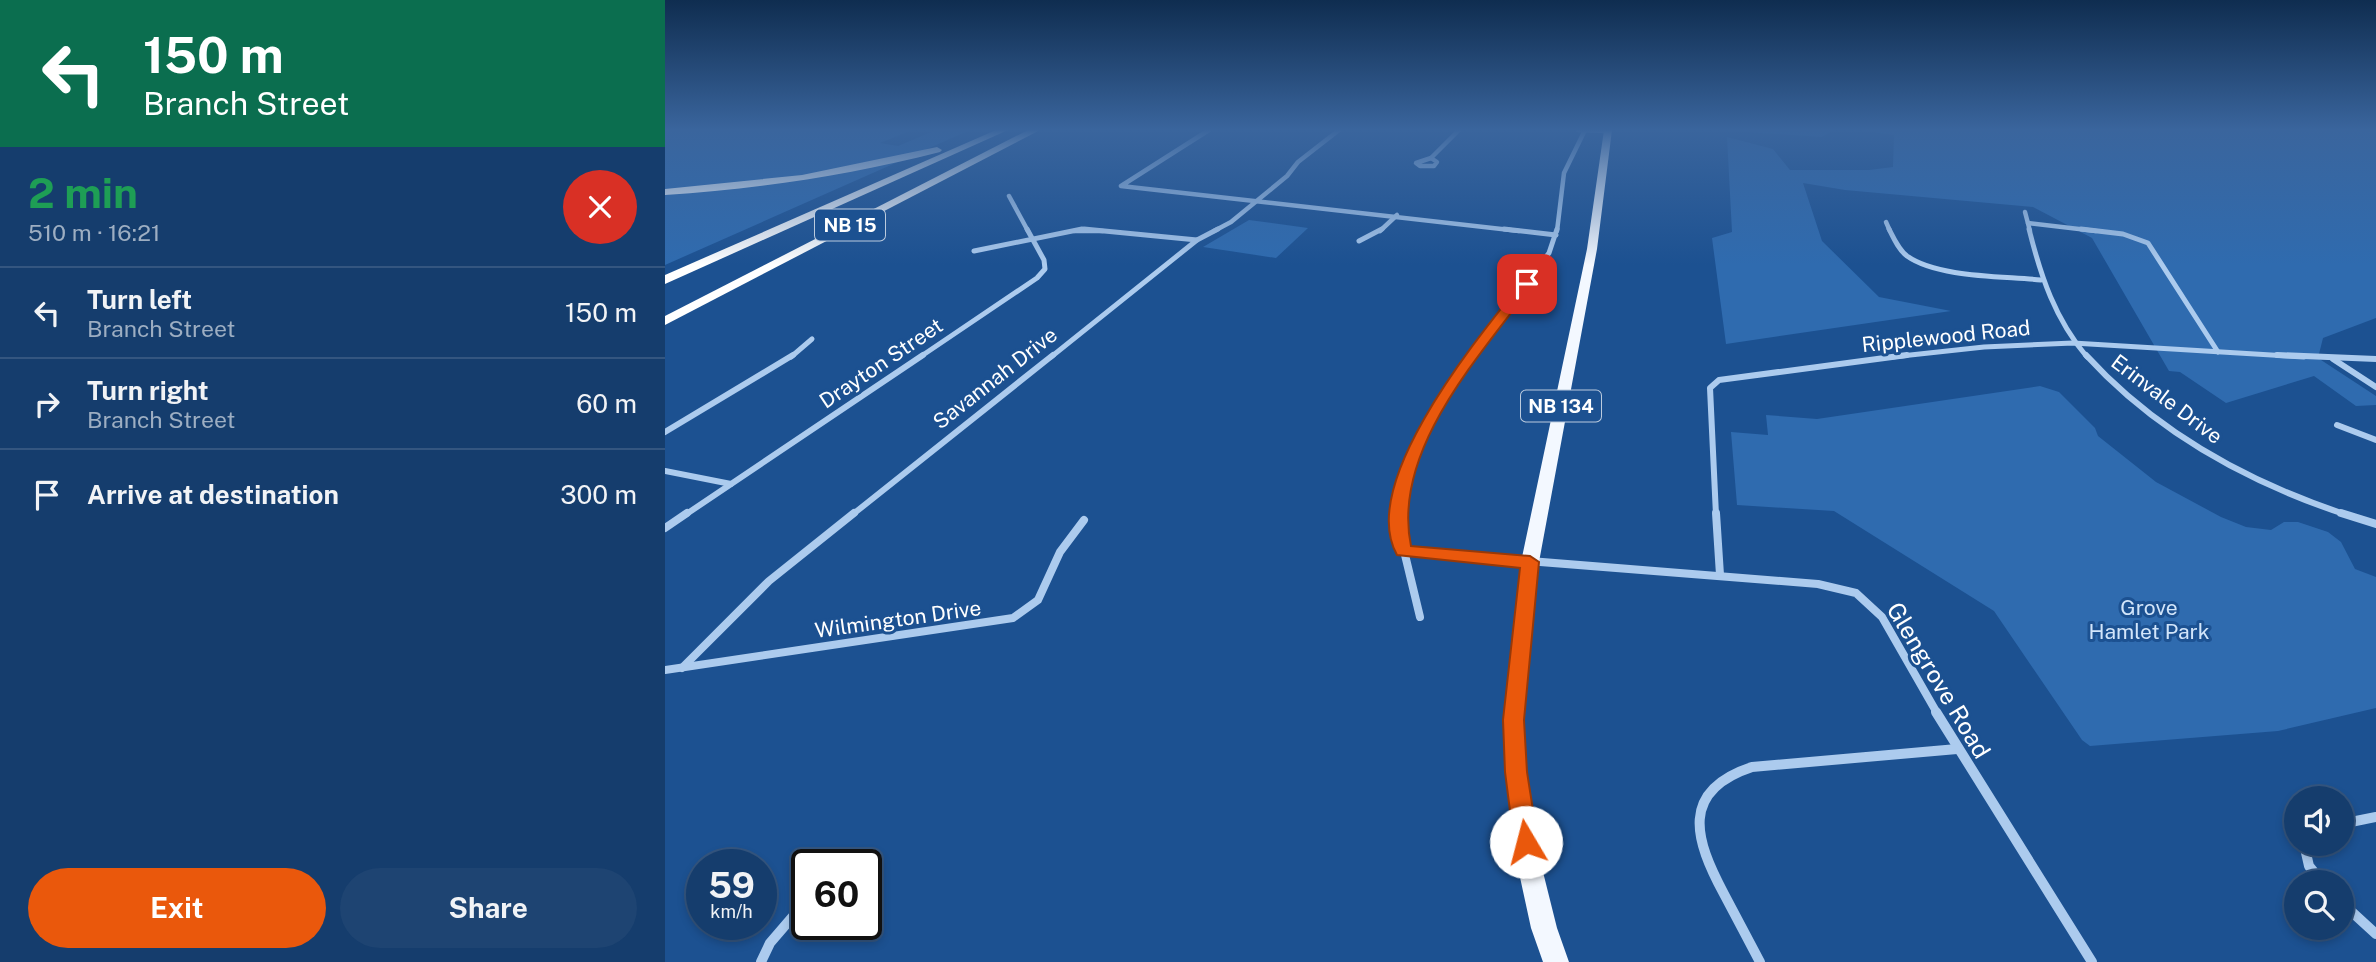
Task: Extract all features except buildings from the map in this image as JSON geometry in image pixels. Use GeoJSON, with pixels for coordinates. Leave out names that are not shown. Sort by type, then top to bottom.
{"type":"FeatureCollection","features":[{"type":"Feature","properties":{"kind":"highway"},"geometry":{"type":"LineString","coordinates":[[665,191],[767,183],[826,175]]}},
{"type":"Feature","properties":{"kind":"highway","name":"NB 15"},"geometry":{"type":"LineString","coordinates":[[665,280],[902,175]]}},
{"type":"Feature","properties":{"kind":"highway","name":"NB 15"},"geometry":{"type":"LineString","coordinates":[[665,320],[948,175]]}},
{"type":"Feature","properties":{"kind":"main road","name":"NB 134"},"geometry":{"type":"LineString","coordinates":[[1556,962],[1544,928],[1530,868],[1516,772],[1515,695],[1530,562],[1592,249],[1602,175]]}},
{"type":"Feature","properties":{"kind":"street"},"geometry":{"type":"LineString","coordinates":[[1138,175],[1121,186],[1556,235]]}},
{"type":"Feature","properties":{"kind":"street","name":"Savannah Drive"},"geometry":{"type":"LineString","coordinates":[[683,668],[769,581],[1197,240],[1231,222],[1288,175]]}},
{"type":"Feature","properties":{"kind":"street"},"geometry":{"type":"LineString","coordinates":[[1420,617],[1399,530],[1399,500],[1409,467],[1434,413],[1469,356],[1542,266],[1556,235],[1564,175]]}},
{"type":"Feature","properties":{"kind":"street","name":"Drayton Street"},"geometry":{"type":"LineString","coordinates":[[665,528],[1034,281],[1045,265],[1009,196]]}},
{"type":"Feature","properties":{"kind":"street","name":"Erinvale Drive"},"geometry":{"type":"LineString","coordinates":[[2025,212],[2041,280],[2057,314],[2096,367],[2121,390],[2194,447],[2245,475],[2319,507],[2376,524]]}},
{"type":"Feature","properties":{"kind":"street"},"geometry":{"type":"LineString","coordinates":[[1359,241],[1377,234],[1397,215]]}},
{"type":"Feature","properties":{"kind":"street"},"geometry":{"type":"LineString","coordinates":[[1886,222],[1900,248],[1909,258],[1933,267],[2041,280]]}},
{"type":"Feature","properties":{"kind":"street"},"geometry":{"type":"LineString","coordinates":[[2028,223],[2123,234],[2148,243],[2218,352]]}},
{"type":"Feature","properties":{"kind":"street"},"geometry":{"type":"LineString","coordinates":[[974,251],[1089,229],[1197,240]]}},
{"type":"Feature","properties":{"kind":"street"},"geometry":{"type":"LineString","coordinates":[[665,432],[785,362],[812,338]]}},
{"type":"Feature","properties":{"kind":"street","name":"Ripplewood Road"},"geometry":{"type":"LineString","coordinates":[[1720,575],[1710,404],[1710,387],[1719,380],[2018,344],[2076,343],[2333,359],[2376,359]]}},
{"type":"Feature","properties":{"kind":"street"},"geometry":{"type":"LineString","coordinates":[[2333,359],[2376,387]]}},
{"type":"Feature","properties":{"kind":"street"},"geometry":{"type":"LineString","coordinates":[[2337,425],[2376,440]]}},
{"type":"Feature","properties":{"kind":"street"},"geometry":{"type":"LineString","coordinates":[[665,471],[731,484]]}},
{"type":"Feature","properties":{"kind":"street","name":"Wilmington Drive"},"geometry":{"type":"LineString","coordinates":[[665,670],[1013,618],[1040,599],[1058,557],[1084,520]]}},
{"type":"Feature","properties":{"kind":"street","name":"Glengrove Road"},"geometry":{"type":"LineString","coordinates":[[1403,551],[1720,575],[1833,586],[1856,593],[1882,617],[1957,749],[2092,962]]}},
{"type":"Feature","properties":{"kind":"street"},"geometry":{"type":"LineString","coordinates":[[1760,962],[1703,853],[1698,833],[1700,812],[1709,793],[1721,779],[1733,771],[1752,766],[1957,749]]}},
{"type":"Feature","properties":{"kind":"street"},"geometry":{"type":"LineString","coordinates":[[2354,821],[2376,817]]}},
{"type":"Feature","properties":{"kind":"street"},"geometry":{"type":"LineString","coordinates":[[2354,914],[2376,934]]}},
{"type":"Feature","properties":{"kind":"street"},"geometry":{"type":"LineString","coordinates":[[761,962],[770,943],[791,919]]}},
{"type":"Feature","properties":{"kind":"green space"},"geometry":{"type":"Polygon","coordinates":[[[665,175],[869,175],[665,265],[665,175]]]}},
{"type":"Feature","properties":{"kind":"green space"},"geometry":{"type":"Polygon","coordinates":[[[1729,175],[2376,175],[2376,318],[2323,338],[2318,358],[2376,396],[2376,405],[2356,406],[2314,376],[2226,403],[2180,372],[2169,371],[2092,238],[2033,207],[1845,190],[1803,183],[1822,241],[1879,297],[1951,311],[1726,344],[1712,238],[1732,232],[1729,175]]]}},
{"type":"Feature","properties":{"kind":"green space"},"geometry":{"type":"Polygon","coordinates":[[[1249,220],[1308,228],[1276,258],[1203,247],[1249,220]]]}},
{"type":"Feature","properties":{"kind":"green space","name":"Grove Hamlet Park"},"geometry":{"type":"Polygon","coordinates":[[[2040,386],[2059,392],[2095,428],[2098,436],[2156,482],[2221,517],[2246,527],[2271,530],[2284,522],[2298,522],[2328,532],[2341,542],[2355,569],[2376,577],[2376,708],[2278,731],[2090,746],[2082,740],[1994,611],[1834,511],[1737,505],[1731,432],[1768,435],[1766,415],[1817,419],[2040,386]]]}},
{"type":"Feature","properties":{"kind":"route"},"geometry":{"type":"LineString","coordinates":[[1526,842],[1516,772],[1514,720],[1530,562],[1403,551],[1399,530],[1399,500],[1409,467],[1434,413],[1469,356],[1527,284]]}}]}
